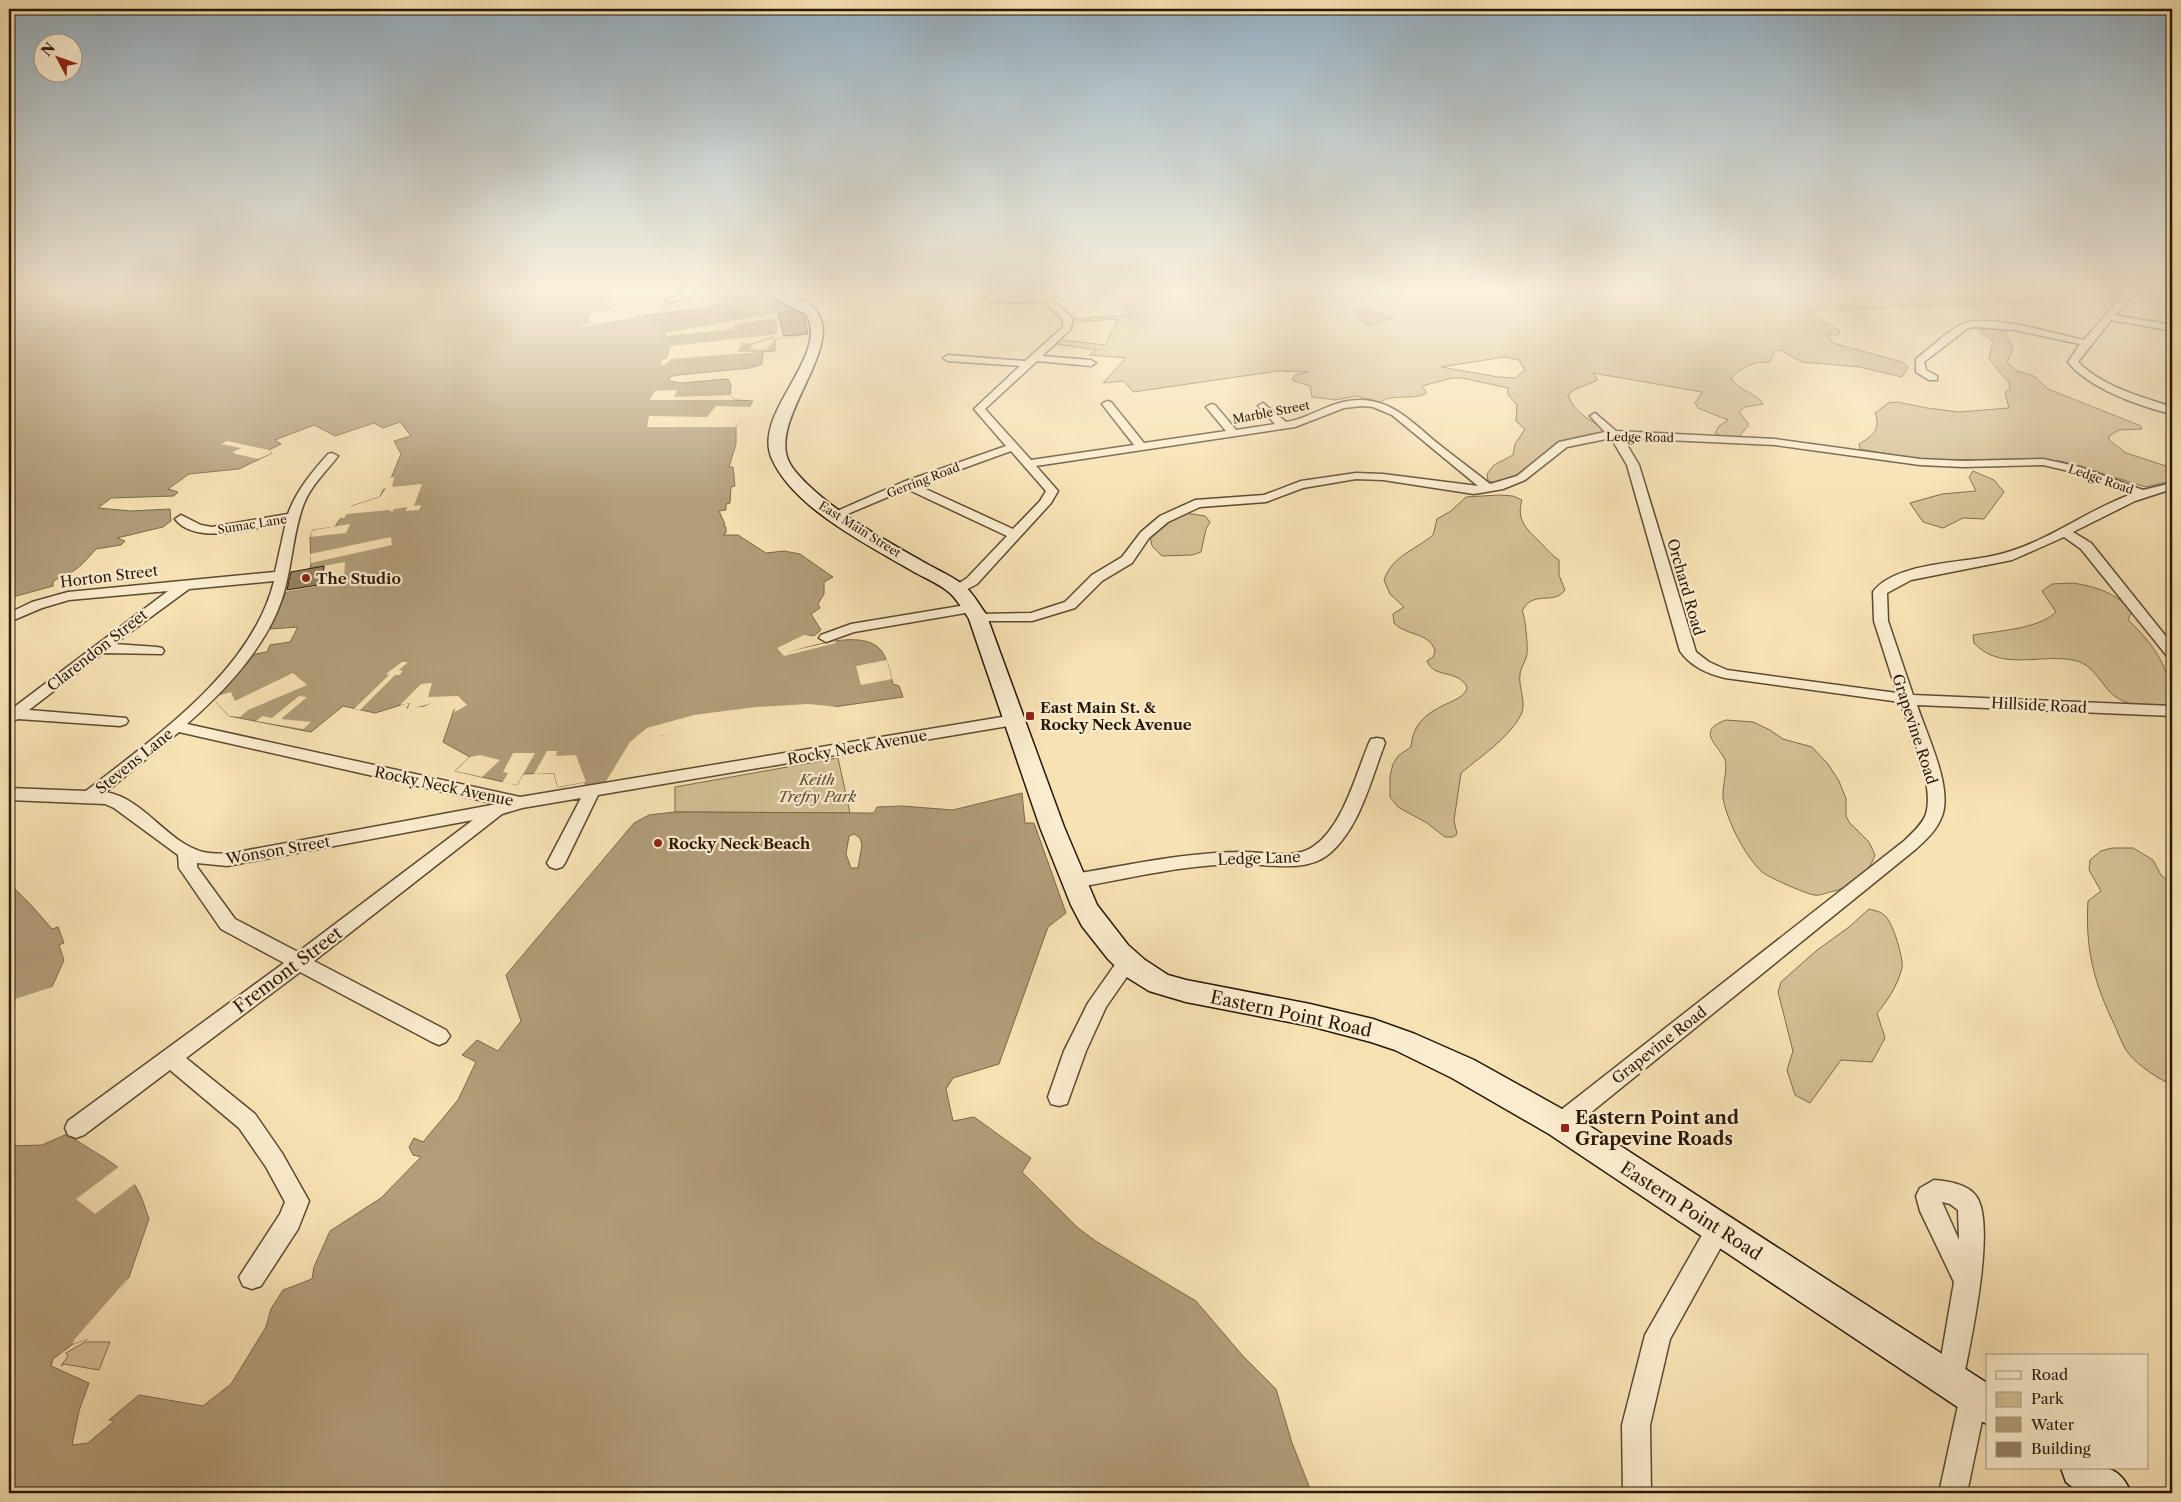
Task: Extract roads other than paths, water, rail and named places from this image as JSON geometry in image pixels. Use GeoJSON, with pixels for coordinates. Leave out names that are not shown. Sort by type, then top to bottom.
{"type":"FeatureCollection","features":[{"type":"Feature","properties":{"kind":"main road","name":"East Main Street"},"geometry":{"type":"LineString","coordinates":[[808,360],[780,423],[776,446],[787,472],[809,496],[834,515],[957,589],[976,613],[1014,720]]}},
{"type":"Feature","properties":{"kind":"main road","name":"Eastern Point Road"},"geometry":{"type":"LineString","coordinates":[[1014,720],[1074,881],[1091,919],[1128,961],[1159,983],[1215,997],[1336,1020],[1406,1042],[1463,1069],[1560,1124],[1971,1394]]}},
{"type":"Feature","properties":{"kind":"main road"},"geometry":{"type":"LineString","coordinates":[[2083,1470],[2112,1493]]}},
{"type":"Feature","properties":{"kind":"street"},"geometry":{"type":"LineString","coordinates":[[1005,360],[1091,363]]}},
{"type":"Feature","properties":{"kind":"street"},"geometry":{"type":"LineString","coordinates":[[1920,360],[1921,372],[1933,378]]}},
{"type":"Feature","properties":{"kind":"street"},"geometry":{"type":"LineString","coordinates":[[2074,360],[2077,367],[2098,381],[2172,412]]}},
{"type":"Feature","properties":{"kind":"street"},"geometry":{"type":"LineString","coordinates":[[957,589],[972,581],[1045,503],[1052,491],[979,410],[1030,361]]}},
{"type":"Feature","properties":{"kind":"street"},"geometry":{"type":"LineString","coordinates":[[2149,402],[2166,398]]}},
{"type":"Feature","properties":{"kind":"street"},"geometry":{"type":"LineString","coordinates":[[1107,404],[1140,448]]}},
{"type":"Feature","properties":{"kind":"street","name":"Marble Street"},"geometry":{"type":"LineString","coordinates":[[1028,464],[1284,426],[1315,418],[1336,407],[1348,404],[1376,404],[1395,411],[1435,447],[1488,488]]}},
{"type":"Feature","properties":{"kind":"street"},"geometry":{"type":"LineString","coordinates":[[1263,406],[1284,426]]}},
{"type":"Feature","properties":{"kind":"street"},"geometry":{"type":"LineString","coordinates":[[1211,407],[1234,434]]}},
{"type":"Feature","properties":{"kind":"street","name":"Orchard Road"},"geometry":{"type":"LineString","coordinates":[[1595,416],[1620,441],[1633,465],[1687,651],[1696,662],[1725,674],[1906,698]]}},
{"type":"Feature","properties":{"kind":"street","name":"Ledge Road"},"geometry":{"type":"LineString","coordinates":[[826,638],[851,628],[976,613],[1032,617],[1070,605],[1097,578],[1126,560],[1145,536],[1164,519],[1184,508],[1199,503],[1266,498],[1301,485],[1356,476],[1383,477],[1474,490],[1488,488],[1521,478],[1563,444],[1613,434],[1775,442],[1930,462],[1963,464],[2043,462],[2076,468],[2144,494]]}},
{"type":"Feature","properties":{"kind":"street","name":"Gerring Road"},"geometry":{"type":"LineString","coordinates":[[834,515],[907,485],[1012,447]]}},
{"type":"Feature","properties":{"kind":"street"},"geometry":{"type":"LineString","coordinates":[[176,727],[241,660],[257,636],[270,611],[297,506],[332,456]]}},
{"type":"Feature","properties":{"kind":"street"},"geometry":{"type":"LineString","coordinates":[[907,485],[1015,536]]}},
{"type":"Feature","properties":{"kind":"street","name":"Grapevine Road"},"geometry":{"type":"LineString","coordinates":[[1560,1124],[1923,833],[1934,818],[1938,802],[1922,741],[1881,621],[1880,592],[1888,584],[1902,578],[2008,557],[2144,494],[2172,486]]}},
{"type":"Feature","properties":{"kind":"street","name":"Sumac Lane"},"geometry":{"type":"LineString","coordinates":[[181,519],[198,528],[212,530],[295,517]]}},
{"type":"Feature","properties":{"kind":"street"},"geometry":{"type":"LineString","coordinates":[[2064,532],[2086,546],[2172,653]]}},
{"type":"Feature","properties":{"kind":"street"},"geometry":{"type":"LineString","coordinates":[[187,584],[280,576]]}},
{"type":"Feature","properties":{"kind":"street","name":"Horton Street"},"geometry":{"type":"LineString","coordinates":[[9,618],[37,605],[68,596],[187,584]]}},
{"type":"Feature","properties":{"kind":"street","name":"Clarendon Street"},"geometry":{"type":"LineString","coordinates":[[11,716],[187,584]]}},
{"type":"Feature","properties":{"kind":"street"},"geometry":{"type":"LineString","coordinates":[[100,648],[156,651]]}},
{"type":"Feature","properties":{"kind":"street","name":"Hillside Road"},"geometry":{"type":"LineString","coordinates":[[1906,698],[2172,711]]}},
{"type":"Feature","properties":{"kind":"street"},"geometry":{"type":"LineString","coordinates":[[11,716],[120,721]]}},
{"type":"Feature","properties":{"kind":"street","name":"Rocky Neck Avenue"},"geometry":{"type":"LineString","coordinates":[[176,727],[504,801],[533,802],[1014,720]]}},
{"type":"Feature","properties":{"kind":"street","name":"Stevens Lane"},"geometry":{"type":"LineString","coordinates":[[90,796],[176,727]]}},
{"type":"Feature","properties":{"kind":"street","name":"Ledge Lane"},"geometry":{"type":"LineString","coordinates":[[1074,881],[1124,873],[1154,865],[1231,858],[1297,859],[1319,852],[1326,846],[1355,803],[1361,780],[1377,743]]}},
{"type":"Feature","properties":{"kind":"street"},"geometry":{"type":"LineString","coordinates":[[556,863],[589,800],[590,793]]}},
{"type":"Feature","properties":{"kind":"street","name":"Wonson Street"},"geometry":{"type":"LineString","coordinates":[[9,794],[108,798],[120,803],[187,852],[205,859],[227,860],[533,802]]}},
{"type":"Feature","properties":{"kind":"street","name":"Fremont Street"},"geometry":{"type":"LineString","coordinates":[[76,1128],[299,962],[498,809]]}},
{"type":"Feature","properties":{"kind":"street"},"geometry":{"type":"LineString","coordinates":[[187,852],[188,868],[228,924],[439,1036]]}},
{"type":"Feature","properties":{"kind":"street"},"geometry":{"type":"LineString","coordinates":[[1059,1097],[1074,1051],[1098,1003],[1128,961]]}},
{"type":"Feature","properties":{"kind":"street"},"geometry":{"type":"LineString","coordinates":[[171,1058],[247,1121],[274,1160],[297,1201],[289,1221],[252,1277]]}},
{"type":"Feature","properties":{"kind":"street"},"geometry":{"type":"LineString","coordinates":[[1637,1493],[1636,1425],[1658,1335],[1719,1229]]}},
{"type":"Feature","properties":{"kind":"street"},"geometry":{"type":"LineString","coordinates":[[1953,1493],[1971,1394],[1966,1279]]}},
{"type":"Feature","properties":{"kind":"water"},"geometry":{"type":"Polygon","coordinates":[[[9,360],[762,360],[762,364],[750,368],[669,377],[670,381],[681,383],[728,379],[731,385],[730,395],[735,400],[753,401],[736,427],[736,444],[729,467],[733,467],[735,486],[731,487],[730,503],[726,504],[726,510],[719,511],[725,524],[723,525],[726,527],[726,533],[723,535],[738,535],[766,553],[784,551],[800,554],[833,577],[824,582],[824,594],[818,604],[820,608],[811,614],[821,630],[814,636],[809,636],[782,647],[786,653],[835,641],[862,640],[881,650],[893,684],[899,686],[903,697],[693,727],[651,738],[616,781],[586,786],[585,782],[558,787],[554,773],[523,774],[517,785],[455,771],[470,757],[443,742],[454,710],[462,705],[441,698],[424,706],[407,708],[410,703],[407,703],[375,713],[343,706],[311,732],[229,716],[216,702],[220,695],[255,654],[267,652],[270,645],[290,642],[298,627],[270,629],[286,592],[303,588],[311,565],[310,537],[313,530],[335,527],[352,506],[380,497],[383,490],[387,488],[401,454],[394,441],[411,436],[400,422],[383,428],[374,423],[335,436],[314,425],[275,440],[281,444],[269,450],[272,453],[239,469],[189,474],[168,489],[178,492],[174,496],[111,498],[98,508],[131,511],[170,509],[171,521],[163,527],[117,538],[125,541],[121,545],[96,549],[76,569],[53,582],[53,586],[9,598],[9,360]]]}},
{"type":"Feature","properties":{"kind":"water"},"geometry":{"type":"Polygon","coordinates":[[[1022,793],[1025,823],[1034,823],[1066,913],[1048,927],[999,1064],[953,1078],[946,1089],[953,1121],[974,1117],[1031,1158],[1022,1172],[1078,1228],[1097,1242],[1196,1301],[1242,1355],[1276,1389],[1292,1443],[1310,1493],[9,1493],[9,1146],[42,1145],[67,1134],[123,1171],[140,1194],[149,1219],[129,1277],[88,1339],[73,1344],[53,1359],[51,1366],[89,1383],[79,1411],[72,1445],[88,1443],[114,1421],[109,1420],[139,1395],[203,1406],[231,1384],[266,1327],[271,1309],[283,1290],[312,1279],[314,1267],[330,1231],[381,1198],[421,1157],[413,1155],[409,1147],[414,1138],[423,1142],[458,1100],[476,1062],[462,1055],[477,1040],[498,1051],[521,1021],[506,975],[634,823],[649,815],[675,812],[874,813],[877,807],[902,806],[953,810],[1022,793]],[[854,834],[849,836],[846,854],[851,868],[858,868],[862,845],[860,838],[854,834]]]}},
{"type":"Feature","properties":{"kind":"water"},"geometry":{"type":"Polygon","coordinates":[[[9,883],[52,929],[58,927],[64,943],[59,945],[64,960],[52,987],[9,1006],[9,883]]]}},
{"type":"Feature","properties":{"kind":"place","name":"The Studio"},"geometry":{"type":"Point","coordinates":[306,578]}},
{"type":"Feature","properties":{"kind":"place","name":"East Main St. & Rocky Neck Avenue"},"geometry":{"type":"Point","coordinates":[1030,716]}},
{"type":"Feature","properties":{"kind":"place","name":"Rocky Neck Beach"},"geometry":{"type":"Point","coordinates":[658,843]}},
{"type":"Feature","properties":{"kind":"place","name":"Eastern Point and Grapevine Roads"},"geometry":{"type":"Point","coordinates":[1565,1128]}},
{"type":"Feature","properties":{"kind":"park label","name":"Keith Trefry Park"},"geometry":{"type":"Point","coordinates":[817,788]}}]}
